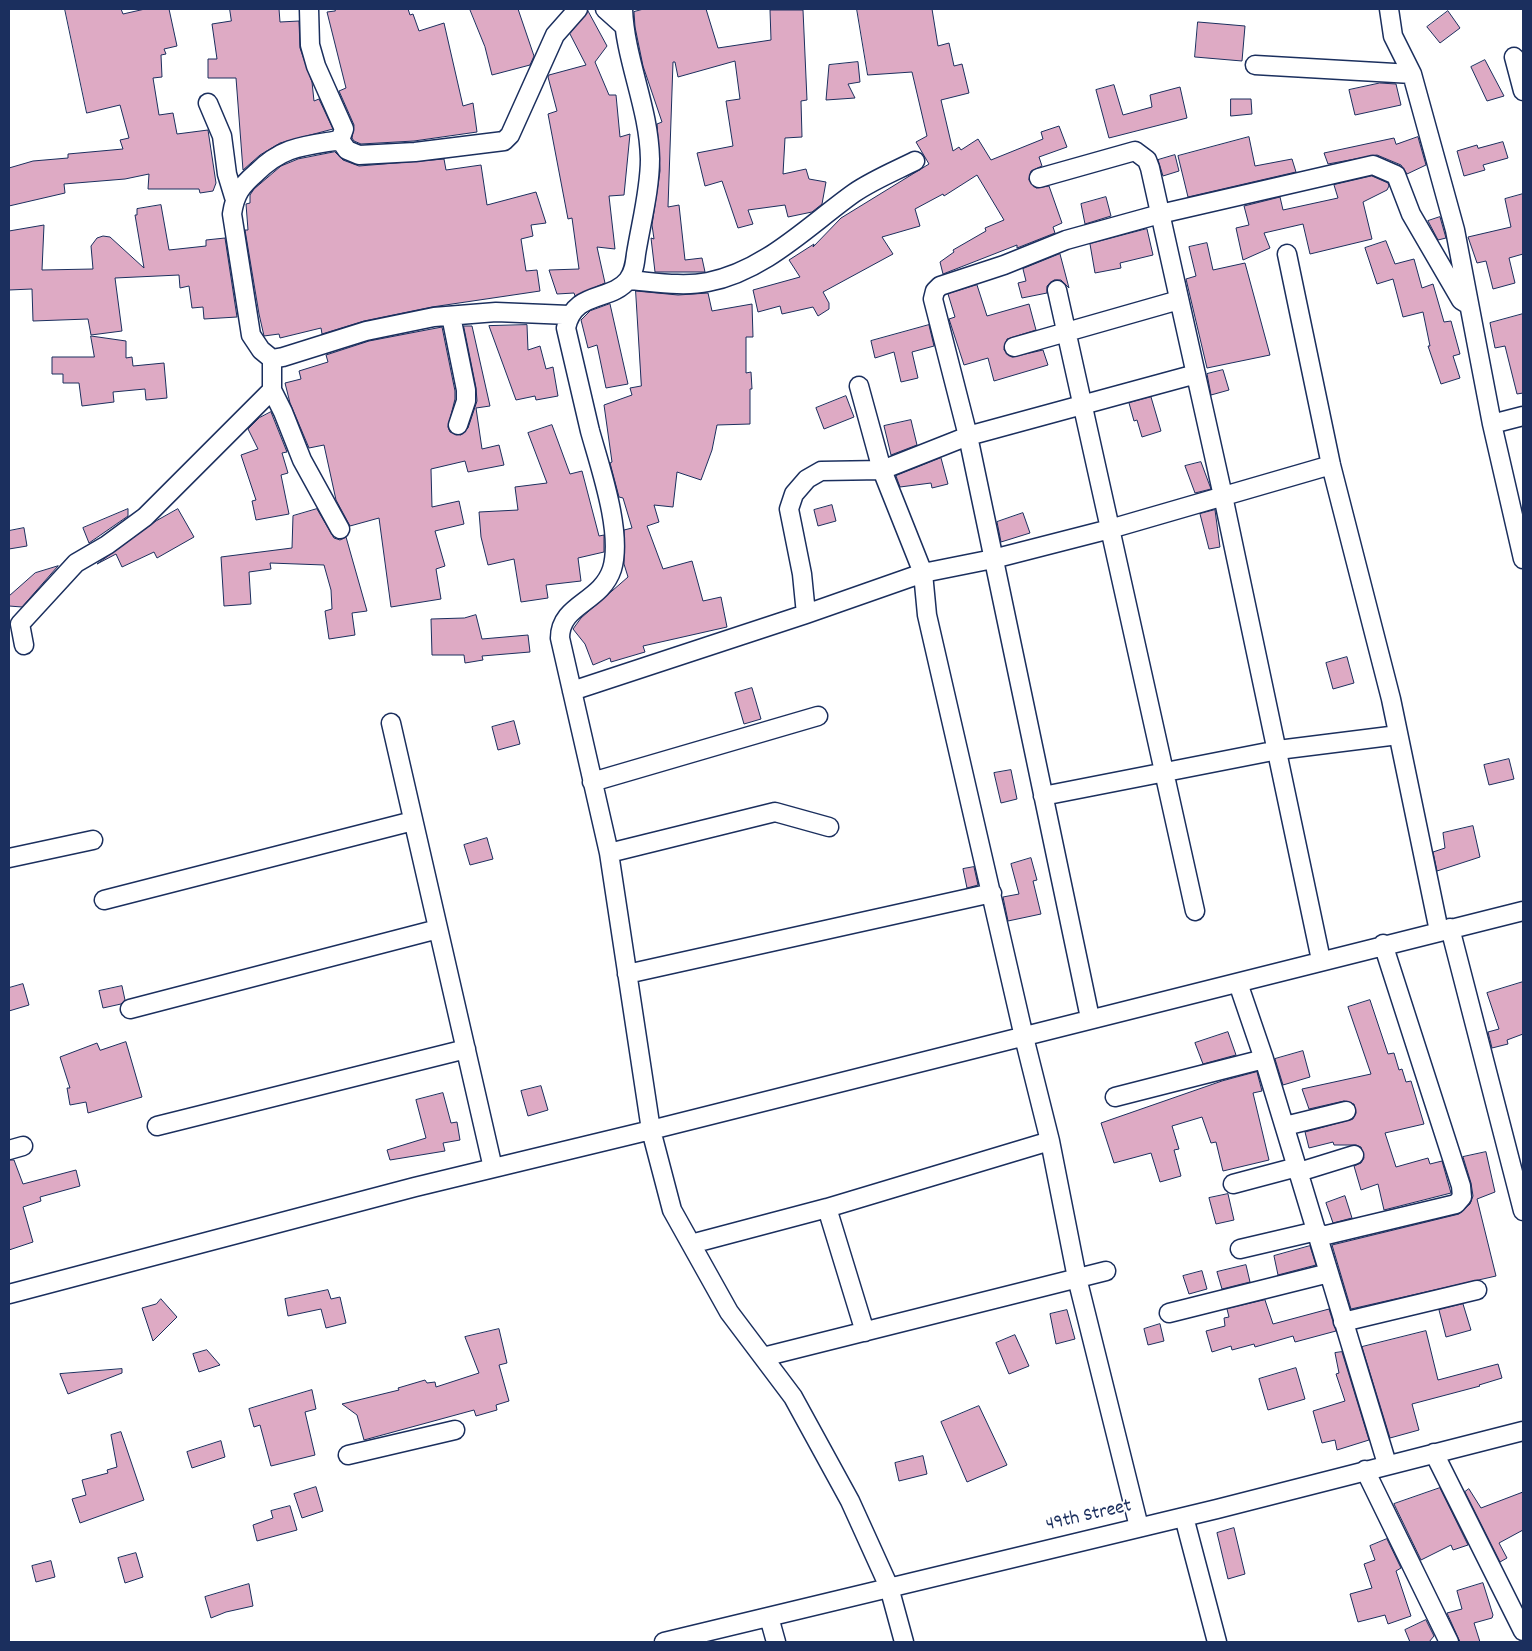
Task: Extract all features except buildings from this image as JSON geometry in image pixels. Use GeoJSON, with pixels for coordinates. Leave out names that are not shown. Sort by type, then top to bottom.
{"type":"FeatureCollection","features":[{"type":"Feature","properties":{"kind":"street"},"geometry":{"type":"LineString","coordinates":[[308,9],[310,44],[316,66],[344,129],[340,140]]}},
{"type":"Feature","properties":{"kind":"street"},"geometry":{"type":"LineString","coordinates":[[340,140],[347,150],[360,155],[415,152],[504,140],[510,135],[555,35],[578,9]]}},
{"type":"Feature","properties":{"kind":"street"},"geometry":{"type":"LineString","coordinates":[[605,9],[623,17],[640,97],[650,160],[634,269],[628,280],[620,287],[590,299],[569,316],[566,328],[614,522],[612,568],[604,584],[594,595],[565,617],[560,626],[560,638],[609,853],[651,1130],[672,1210],[729,1312],[786,1385],[850,1501],[889,1587],[904,1642]]}},
{"type":"Feature","properties":{"kind":"street"},"geometry":{"type":"LineString","coordinates":[[1389,9],[1392,36],[1412,74],[1455,230],[1492,424],[1523,559]]}},
{"type":"Feature","properties":{"kind":"street"},"geometry":{"type":"LineString","coordinates":[[1514,57],[1523,91]]}},
{"type":"Feature","properties":{"kind":"street"},"geometry":{"type":"LineString","coordinates":[[1255,65],[1412,74]]}},
{"type":"Feature","properties":{"kind":"street"},"geometry":{"type":"LineString","coordinates":[[208,102],[222,136],[227,174],[234,197],[232,214],[251,334],[261,350],[272,358],[298,354],[366,331],[452,316],[496,312],[569,316]]}},
{"type":"Feature","properties":{"kind":"street"},"geometry":{"type":"LineString","coordinates":[[234,197],[241,187],[279,153],[340,140]]}},
{"type":"Feature","properties":{"kind":"street"},"geometry":{"type":"LineString","coordinates":[[1039,178],[1135,151],[1146,160],[1150,168],[1278,750],[1321,960]]}},
{"type":"Feature","properties":{"kind":"street"},"geometry":{"type":"LineString","coordinates":[[628,280],[688,284],[708,282],[737,273],[770,256],[856,191],[915,161]]}},
{"type":"Feature","properties":{"kind":"street"},"geometry":{"type":"LineString","coordinates":[[1090,1018],[968,436],[933,299],[935,291],[940,286],[1004,265],[1066,240],[1160,214],[1373,165],[1396,174],[1416,222],[1461,300],[1469,305]]}},
{"type":"Feature","properties":{"kind":"street"},"geometry":{"type":"LineString","coordinates":[[1287,254],[1331,465],[1444,929],[1523,1212]]}},
{"type":"Feature","properties":{"kind":"street"},"geometry":{"type":"LineString","coordinates":[[1057,290],[1195,911]]}},
{"type":"Feature","properties":{"kind":"street"},"geometry":{"type":"LineString","coordinates":[[1014,347],[1179,300]]}},
{"type":"Feature","properties":{"kind":"street"},"geometry":{"type":"LineString","coordinates":[[452,316],[466,390],[466,402],[458,425]]}},
{"type":"Feature","properties":{"kind":"street"},"geometry":{"type":"LineString","coordinates":[[272,358],[272,390],[302,460],[340,529]]}},
{"type":"Feature","properties":{"kind":"street"},"geometry":{"type":"LineString","coordinates":[[806,614],[802,574],[789,509],[794,494],[807,479],[821,471],[882,470],[968,436],[1196,374]]}},
{"type":"Feature","properties":{"kind":"street"},"geometry":{"type":"LineString","coordinates":[[859,386],[882,470],[923,573],[927,615],[1024,1037],[1050,1141],[1077,1278],[1139,1527]]}},
{"type":"Feature","properties":{"kind":"street"},"geometry":{"type":"LineString","coordinates":[[24,645],[20,624],[76,563],[107,545],[145,517],[272,390]]}},
{"type":"Feature","properties":{"kind":"street"},"geometry":{"type":"LineString","coordinates":[[1492,424],[1523,416]]}},
{"type":"Feature","properties":{"kind":"street"},"geometry":{"type":"LineString","coordinates":[[572,691],[806,614],[923,573],[993,559],[1110,529],[1331,465]]}},
{"type":"Feature","properties":{"kind":"street"},"geometry":{"type":"LineString","coordinates":[[592,782],[818,716]]}},
{"type":"Feature","properties":{"kind":"street"},"geometry":{"type":"LineString","coordinates":[[391,723],[493,1168]]}},
{"type":"Feature","properties":{"kind":"street"},"geometry":{"type":"LineString","coordinates":[[1043,796],[1278,750],[1398,734]]}},
{"type":"Feature","properties":{"kind":"street"},"geometry":{"type":"LineString","coordinates":[[609,853],[776,812],[829,827]]}},
{"type":"Feature","properties":{"kind":"street"},"geometry":{"type":"LineString","coordinates":[[104,900],[413,821]]}},
{"type":"Feature","properties":{"kind":"street"},"geometry":{"type":"LineString","coordinates":[[9,858],[93,840]]}},
{"type":"Feature","properties":{"kind":"street"},"geometry":{"type":"LineString","coordinates":[[627,974],[992,893]]}},
{"type":"Feature","properties":{"kind":"street"},"geometry":{"type":"LineString","coordinates":[[9,1294],[493,1168],[1024,1037],[1090,1018],[1238,983],[1321,960],[1523,910]]}},
{"type":"Feature","properties":{"kind":"street"},"geometry":{"type":"LineString","coordinates":[[130,1009],[438,929]]}},
{"type":"Feature","properties":{"kind":"street"},"geometry":{"type":"LineString","coordinates":[[1240,1249],[1456,1204],[1462,1197],[1461,1186],[1384,944]]}},
{"type":"Feature","properties":{"kind":"street"},"geometry":{"type":"LineString","coordinates":[[1238,983],[1264,1058],[1387,1464]]}},
{"type":"Feature","properties":{"kind":"street"},"geometry":{"type":"LineString","coordinates":[[157,1126],[466,1049]]}},
{"type":"Feature","properties":{"kind":"street"},"geometry":{"type":"LineString","coordinates":[[1115,1098],[1264,1058]]}},
{"type":"Feature","properties":{"kind":"street"},"geometry":{"type":"LineString","coordinates":[[1285,1126],[1346,1111]]}},
{"type":"Feature","properties":{"kind":"street"},"geometry":{"type":"LineString","coordinates":[[691,1244],[827,1208],[1050,1141]]}},
{"type":"Feature","properties":{"kind":"street"},"geometry":{"type":"LineString","coordinates":[[1234,1184],[1354,1155]]}},
{"type":"Feature","properties":{"kind":"street"},"geometry":{"type":"LineString","coordinates":[[827,1208],[865,1332]]}},
{"type":"Feature","properties":{"kind":"street"},"geometry":{"type":"LineString","coordinates":[[763,1357],[1106,1271]]}},
{"type":"Feature","properties":{"kind":"street"},"geometry":{"type":"LineString","coordinates":[[1170,1313],[1330,1274]]}},
{"type":"Feature","properties":{"kind":"street"},"geometry":{"type":"LineString","coordinates":[[1343,1322],[1477,1290]]}},
{"type":"Feature","properties":{"kind":"street"},"geometry":{"type":"LineString","coordinates":[[348,1454],[455,1430]]}},
{"type":"Feature","properties":{"kind":"street","name":"49th Street"},"geometry":{"type":"LineString","coordinates":[[664,1642],[1184,1516],[1434,1452],[1523,1432]]}},
{"type":"Feature","properties":{"kind":"street"},"geometry":{"type":"LineString","coordinates":[[1434,1452],[1523,1632]]}},
{"type":"Feature","properties":{"kind":"street"},"geometry":{"type":"LineString","coordinates":[[1365,1470],[1449,1642]]}},
{"type":"Feature","properties":{"kind":"street"},"geometry":{"type":"LineString","coordinates":[[1184,1516],[1198,1591],[1216,1642]]}},
{"type":"Feature","properties":{"kind":"street"},"geometry":{"type":"LineString","coordinates":[[769,1617],[776,1642]]}}]}
